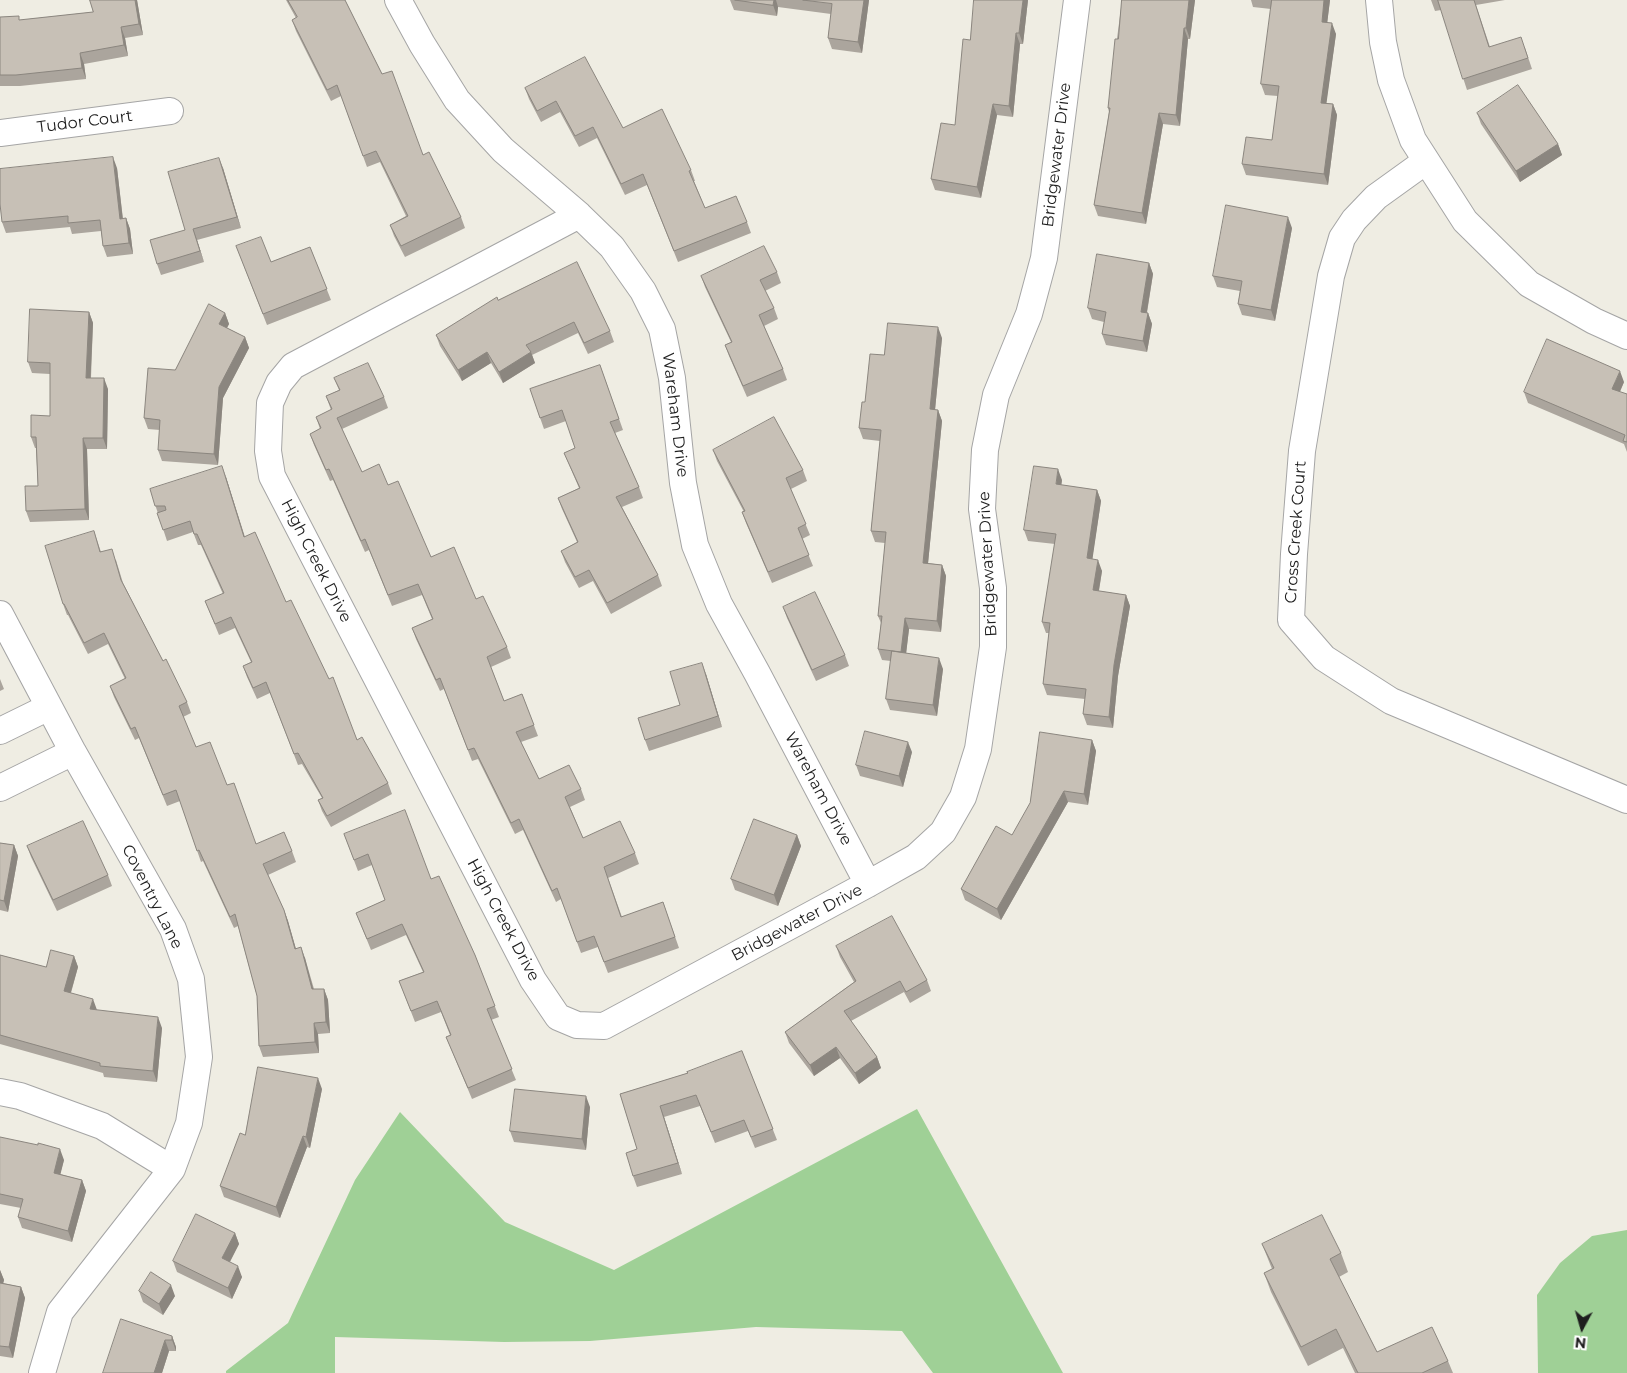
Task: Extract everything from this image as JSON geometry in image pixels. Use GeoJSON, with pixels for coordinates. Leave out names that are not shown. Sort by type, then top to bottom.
{"type":"FeatureCollection","features":[{"type":"Feature","properties":{"kind":"street","name":"Wareham Drive"},"geometry":{"type":"LineString","coordinates":[[398,0],[422,44],[457,100],[503,150],[580,215],[612,246],[643,291],[662,329],[672,378],[683,483],[696,545],[719,604],[868,884]]}},
{"type":"Feature","properties":{"kind":"street","name":"Bridgewater Drive"},"geometry":{"type":"LineString","coordinates":[[577,1026],[604,1026],[916,857],[943,832],[963,797],[978,749],[993,647],[993,588],[982,509],[985,450],[996,395],[1030,314],[1044,258],[1077,0]]}},
{"type":"Feature","properties":{"kind":"street"},"geometry":{"type":"LineString","coordinates":[[1379,0],[1383,42],[1391,80],[1413,140],[1465,221],[1529,284],[1594,321],[1627,336]]}},
{"type":"Feature","properties":{"kind":"street","name":"Tudor Court"},"geometry":{"type":"LineString","coordinates":[[0,133],[170,111]]}},
{"type":"Feature","properties":{"kind":"street","name":"Cross Creek Court"},"geometry":{"type":"LineString","coordinates":[[1426,161],[1376,197],[1354,220],[1342,238],[1331,276],[1302,451],[1291,620],[1324,658],[1391,701],[1627,800]]}},
{"type":"Feature","properties":{"kind":"street","name":"High Creek Drive"},"geometry":{"type":"LineString","coordinates":[[577,1026],[558,1017],[533,980],[272,476],[268,451],[270,403],[279,383],[293,366],[580,215]]}},
{"type":"Feature","properties":{"kind":"street","name":"Coventry Lane"},"geometry":{"type":"LineString","coordinates":[[0,614],[73,752],[173,930],[191,979],[198,1057],[189,1123],[172,1169],[60,1312],[42,1373]]}},
{"type":"Feature","properties":{"kind":"street"},"geometry":{"type":"LineString","coordinates":[[0,731],[49,707]]}},
{"type":"Feature","properties":{"kind":"street"},"geometry":{"type":"LineString","coordinates":[[0,788],[73,752]]}},
{"type":"Feature","properties":{"kind":"street"},"geometry":{"type":"LineString","coordinates":[[0,1092],[20,1096],[102,1126],[172,1169]]}},
{"type":"Feature","properties":{"kind":"green space"},"geometry":{"type":"Polygon","coordinates":[[[917,1109],[1063,1373],[933,1373],[902,1331],[756,1327],[590,1341],[504,1342],[335,1337],[335,1373],[226,1373],[226,1371],[288,1323],[355,1180],[400,1112],[505,1222],[614,1270],[917,1109]]]}},
{"type":"Feature","properties":{"kind":"green space"},"geometry":{"type":"Polygon","coordinates":[[[1627,1230],[1627,1373],[1538,1373],[1537,1295],[1560,1263],[1592,1236],[1627,1230]]]}},
{"type":"Feature","properties":{"kind":"building"},"geometry":{"type":"Polygon","coordinates":[[[90,0],[135,0],[139,24],[121,27],[124,45],[80,53],[82,68],[0,75],[0,17],[19,16],[19,20],[93,12],[90,0]]]}},
{"type":"Feature","properties":{"kind":"building"},"geometry":{"type":"Polygon","coordinates":[[[288,0],[345,0],[382,74],[392,71],[423,155],[429,152],[461,217],[401,246],[390,225],[408,216],[376,151],[363,156],[337,85],[327,90],[292,20],[297,17],[288,0]]]}},
{"type":"Feature","properties":{"kind":"building"},"geometry":{"type":"Polygon","coordinates":[[[735,0],[774,0],[773,5],[735,0]]]}},
{"type":"Feature","properties":{"kind":"building"},"geometry":{"type":"Polygon","coordinates":[[[803,0],[864,0],[858,42],[828,38],[832,4],[803,0]]]}},
{"type":"Feature","properties":{"kind":"building"},"geometry":{"type":"Polygon","coordinates":[[[974,0],[1023,0],[1019,33],[1016,33],[1009,106],[993,104],[977,187],[931,179],[941,123],[955,125],[963,39],[970,40],[974,0]]]}},
{"type":"Feature","properties":{"kind":"building"},"geometry":{"type":"Polygon","coordinates":[[[1122,0],[1189,0],[1186,28],[1184,28],[1176,115],[1159,113],[1142,213],[1094,205],[1110,108],[1108,108],[1115,39],[1118,39],[1122,0]]]}},
{"type":"Feature","properties":{"kind":"building"},"geometry":{"type":"Polygon","coordinates":[[[1272,0],[1324,0],[1322,22],[1332,23],[1321,103],[1333,104],[1324,174],[1242,164],[1246,137],[1272,140],[1279,86],[1261,84],[1272,0]]]}},
{"type":"Feature","properties":{"kind":"building"},"geometry":{"type":"Polygon","coordinates":[[[1438,0],[1474,0],[1489,47],[1521,37],[1528,58],[1463,79],[1438,0]]]}},
{"type":"Feature","properties":{"kind":"building"},"geometry":{"type":"Polygon","coordinates":[[[585,57],[623,128],[662,109],[691,170],[689,171],[705,208],[736,196],[747,222],[674,251],[643,174],[621,184],[593,127],[575,136],[556,101],[537,111],[525,88],[585,57]]]}},
{"type":"Feature","properties":{"kind":"building"},"geometry":{"type":"Polygon","coordinates":[[[1518,85],[1558,144],[1516,171],[1477,113],[1518,85]]]}},
{"type":"Feature","properties":{"kind":"building"},"geometry":{"type":"Polygon","coordinates":[[[113,157],[120,219],[126,218],[129,243],[103,246],[100,220],[68,223],[68,216],[2,222],[0,169],[113,157]]]}},
{"type":"Feature","properties":{"kind":"building"},"geometry":{"type":"Polygon","coordinates":[[[219,158],[237,217],[193,229],[200,251],[157,264],[150,240],[185,230],[168,172],[219,158]]]}},
{"type":"Feature","properties":{"kind":"building"},"geometry":{"type":"Polygon","coordinates":[[[1226,205],[1288,217],[1271,310],[1238,304],[1242,281],[1213,276],[1226,205]]]}},
{"type":"Feature","properties":{"kind":"building"},"geometry":{"type":"Polygon","coordinates":[[[261,237],[271,262],[310,247],[327,289],[263,314],[236,246],[261,237]]]}},
{"type":"Feature","properties":{"kind":"building"},"geometry":{"type":"Polygon","coordinates":[[[764,246],[777,272],[760,280],[774,308],[759,315],[783,369],[743,386],[725,345],[732,342],[701,276],[764,246]]]}},
{"type":"Feature","properties":{"kind":"building"},"geometry":{"type":"Polygon","coordinates":[[[1097,254],[1149,263],[1141,312],[1148,313],[1143,341],[1102,334],[1106,312],[1088,308],[1097,254]]]}},
{"type":"Feature","properties":{"kind":"building"},"geometry":{"type":"Polygon","coordinates":[[[577,262],[610,331],[584,343],[574,322],[526,345],[531,352],[499,372],[487,352],[458,370],[436,335],[497,297],[498,300],[577,262]]]}},
{"type":"Feature","properties":{"kind":"building"},"geometry":{"type":"Polygon","coordinates":[[[209,304],[225,313],[219,324],[245,337],[219,387],[214,454],[158,450],[160,420],[144,418],[148,368],[175,370],[209,304]]]}},
{"type":"Feature","properties":{"kind":"building"},"geometry":{"type":"Polygon","coordinates":[[[30,309],[89,312],[86,378],[104,378],[103,438],[83,438],[85,509],[26,511],[25,486],[38,486],[36,437],[31,437],[31,415],[50,416],[50,363],[28,362],[30,309]]]}},
{"type":"Feature","properties":{"kind":"building"},"geometry":{"type":"Polygon","coordinates":[[[888,323],[938,327],[930,409],[938,410],[923,563],[942,565],[937,621],[905,618],[901,652],[878,649],[882,616],[878,616],[886,532],[871,531],[881,430],[859,428],[862,402],[865,402],[870,354],[884,355],[888,323]]]}},
{"type":"Feature","properties":{"kind":"building"},"geometry":{"type":"Polygon","coordinates":[[[1547,339],[1620,371],[1612,389],[1627,394],[1627,442],[1623,441],[1625,435],[1524,392],[1547,339]]]}},
{"type":"Feature","properties":{"kind":"building"},"geometry":{"type":"Polygon","coordinates":[[[368,363],[384,397],[337,418],[362,472],[379,464],[388,485],[398,481],[431,557],[454,547],[476,599],[483,596],[507,647],[487,657],[504,701],[522,694],[534,725],[516,732],[539,779],[569,765],[581,789],[565,797],[583,838],[620,821],[635,853],[604,867],[621,917],[663,902],[675,937],[604,962],[594,936],[577,942],[557,888],[552,891],[519,819],[511,823],[474,748],[468,750],[440,678],[436,680],[412,628],[433,619],[418,584],[388,595],[365,539],[361,541],[329,469],[326,470],[310,434],[321,428],[316,417],[332,409],[326,396],[340,390],[334,378],[368,363]]]}},
{"type":"Feature","properties":{"kind":"building"},"geometry":{"type":"Polygon","coordinates":[[[600,365],[619,419],[610,422],[639,487],[616,497],[658,575],[607,603],[589,570],[575,577],[561,551],[578,542],[558,498],[580,488],[564,453],[575,448],[562,410],[540,418],[530,389],[600,365]]]}},
{"type":"Feature","properties":{"kind":"building"},"geometry":{"type":"Polygon","coordinates":[[[774,417],[803,470],[786,478],[806,524],[798,528],[809,555],[768,572],[742,512],[745,511],[713,450],[774,417]]]}},
{"type":"Feature","properties":{"kind":"building"},"geometry":{"type":"Polygon","coordinates":[[[222,466],[244,537],[255,532],[286,602],[291,600],[329,679],[333,677],[357,740],[362,737],[388,783],[327,816],[318,800],[323,798],[298,753],[294,754],[266,682],[253,688],[243,666],[252,662],[231,617],[215,624],[205,601],[224,593],[197,534],[194,534],[190,521],[163,530],[157,513],[166,510],[165,506],[155,506],[150,489],[222,466]]]}},
{"type":"Feature","properties":{"kind":"building"},"geometry":{"type":"Polygon","coordinates":[[[1034,466],[1058,469],[1056,484],[1097,490],[1087,558],[1098,560],[1093,590],[1126,595],[1114,665],[1109,717],[1083,714],[1086,689],[1043,684],[1050,623],[1042,622],[1056,534],[1024,530],[1034,466]]]}},
{"type":"Feature","properties":{"kind":"building"},"geometry":{"type":"Polygon","coordinates":[[[94,531],[100,552],[112,549],[121,580],[163,661],[166,659],[187,702],[179,706],[196,747],[210,742],[227,785],[234,783],[256,844],[284,832],[292,851],[263,864],[284,910],[295,949],[301,947],[312,989],[324,989],[326,1022],[314,1023],[315,1042],[259,1046],[257,996],[235,914],[230,917],[199,850],[197,851],[176,790],[163,795],[135,727],[131,729],[110,686],[126,678],[104,633],[84,643],[63,604],[45,546],[94,531]]]}},
{"type":"Feature","properties":{"kind":"building"},"geometry":{"type":"Polygon","coordinates":[[[815,592],[845,655],[812,670],[783,607],[815,592]]]}},
{"type":"Feature","properties":{"kind":"building"},"geometry":{"type":"Polygon","coordinates":[[[892,651],[939,658],[933,705],[886,699],[892,651]]]}},
{"type":"Feature","properties":{"kind":"building"},"geometry":{"type":"Polygon","coordinates":[[[702,663],[718,716],[645,740],[638,718],[680,705],[670,672],[702,663]]]}},
{"type":"Feature","properties":{"kind":"building"},"geometry":{"type":"Polygon","coordinates":[[[865,731],[908,742],[899,776],[856,765],[865,731]]]}},
{"type":"Feature","properties":{"kind":"building"},"geometry":{"type":"Polygon","coordinates":[[[1040,732],[1092,740],[1084,794],[1064,791],[997,909],[961,889],[996,826],[1012,835],[1030,803],[1040,732]]]}},
{"type":"Feature","properties":{"kind":"building"},"geometry":{"type":"Polygon","coordinates":[[[405,810],[431,879],[439,876],[475,955],[495,1006],[487,1009],[512,1069],[468,1088],[446,1037],[451,1035],[437,1001],[411,1011],[399,981],[424,972],[402,924],[367,939],[356,913],[385,900],[368,854],[354,860],[344,834],[405,810]]]}},
{"type":"Feature","properties":{"kind":"building"},"geometry":{"type":"Polygon","coordinates":[[[754,819],[797,835],[774,895],[731,879],[754,819]]]}},
{"type":"Feature","properties":{"kind":"building"},"geometry":{"type":"Polygon","coordinates":[[[83,821],[108,875],[53,900],[27,846],[83,821]]]}},
{"type":"Feature","properties":{"kind":"building"},"geometry":{"type":"Polygon","coordinates":[[[0,843],[14,845],[4,901],[0,900],[0,843]]]}},
{"type":"Feature","properties":{"kind":"building"},"geometry":{"type":"Polygon","coordinates":[[[892,916],[927,980],[906,992],[900,981],[844,1011],[877,1057],[855,1073],[836,1047],[810,1065],[785,1032],[856,981],[836,946],[892,916]]]}},
{"type":"Feature","properties":{"kind":"building"},"geometry":{"type":"Polygon","coordinates":[[[51,950],[74,956],[64,991],[93,999],[90,1009],[158,1017],[153,1071],[100,1066],[100,1063],[0,1035],[0,955],[46,967],[51,950]]]}},
{"type":"Feature","properties":{"kind":"building"},"geometry":{"type":"Polygon","coordinates":[[[742,1051],[773,1129],[751,1137],[744,1120],[711,1132],[696,1095],[660,1106],[678,1163],[633,1176],[626,1153],[637,1149],[620,1094],[688,1073],[742,1051]]]}},
{"type":"Feature","properties":{"kind":"building"},"geometry":{"type":"Polygon","coordinates":[[[258,1067],[318,1078],[306,1137],[303,1136],[276,1207],[220,1186],[240,1133],[245,1135],[258,1067]]]}},
{"type":"Feature","properties":{"kind":"building"},"geometry":{"type":"Polygon","coordinates":[[[515,1089],[586,1096],[582,1139],[510,1131],[515,1089]]]}},
{"type":"Feature","properties":{"kind":"building"},"geometry":{"type":"Polygon","coordinates":[[[0,1137],[38,1145],[38,1143],[60,1149],[54,1173],[82,1180],[68,1231],[18,1217],[23,1199],[0,1194],[0,1137]]]}},
{"type":"Feature","properties":{"kind":"building"},"geometry":{"type":"Polygon","coordinates":[[[196,1214],[235,1233],[222,1258],[238,1266],[228,1288],[173,1261],[196,1214]]]}},
{"type":"Feature","properties":{"kind":"building"},"geometry":{"type":"Polygon","coordinates":[[[1322,1215],[1341,1253],[1330,1259],[1377,1352],[1432,1327],[1448,1361],[1422,1373],[1358,1373],[1336,1329],[1301,1347],[1264,1273],[1274,1268],[1262,1244],[1322,1215]]]}},
{"type":"Feature","properties":{"kind":"building"},"geometry":{"type":"Polygon","coordinates":[[[151,1272],[171,1285],[159,1304],[139,1291],[151,1272]]]}},
{"type":"Feature","properties":{"kind":"building"},"geometry":{"type":"Polygon","coordinates":[[[0,1283],[21,1287],[9,1347],[0,1346],[0,1283]]]}},
{"type":"Feature","properties":{"kind":"building"},"geometry":{"type":"Polygon","coordinates":[[[121,1319],[172,1336],[172,1340],[165,1340],[154,1373],[103,1373],[121,1319]]]}}]}
